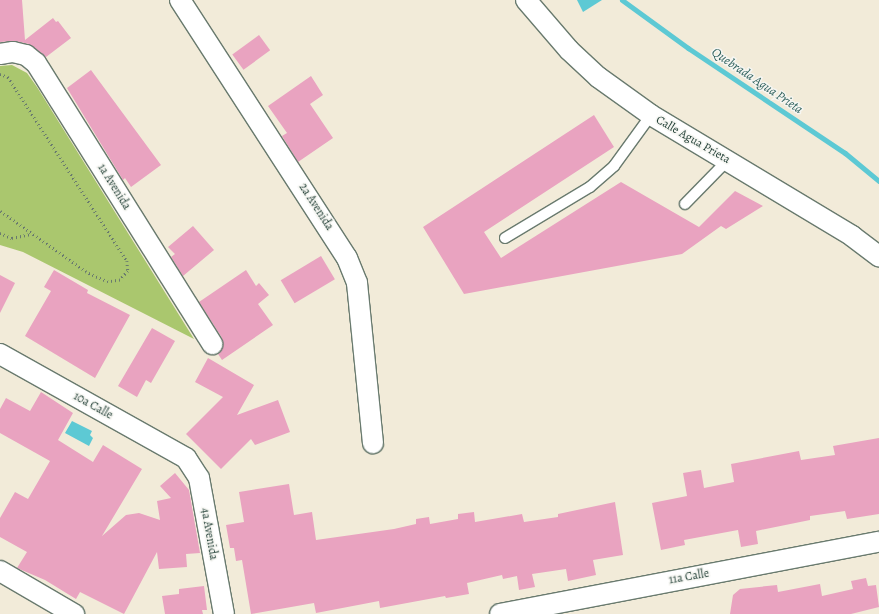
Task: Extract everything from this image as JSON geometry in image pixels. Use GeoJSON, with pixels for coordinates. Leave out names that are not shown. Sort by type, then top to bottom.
{"type":"FeatureCollection","features":[{"type":"Feature","properties":{"kind":"street","name":"2a Avenida"},"geometry":{"type":"LineString","coordinates":[[180,0],[347,258],[357,283],[373,443]]}},
{"type":"Feature","properties":{"kind":"street","name":"Calle Agua Prieta"},"geometry":{"type":"LineString","coordinates":[[526,0],[569,50],[598,77],[651,115],[852,236],[879,256]]}},
{"type":"Feature","properties":{"kind":"street","name":"1a Avenida"},"geometry":{"type":"LineString","coordinates":[[0,54],[13,52],[26,55],[36,63],[212,344]]}},
{"type":"Feature","properties":{"kind":"street","name":"10a Calle"},"geometry":{"type":"LineString","coordinates":[[0,354],[186,458]]}},
{"type":"Feature","properties":{"kind":"street","name":"4a Avenida"},"geometry":{"type":"LineString","coordinates":[[186,458],[199,478],[224,614]]}},
{"type":"Feature","properties":{"kind":"street","name":"11a Calle"},"geometry":{"type":"LineString","coordinates":[[500,614],[577,606],[879,542]]}},
{"type":"Feature","properties":{"kind":"street"},"geometry":{"type":"LineString","coordinates":[[0,571],[74,614]]}},
{"type":"Feature","properties":{"kind":"lane"},"geometry":{"type":"LineString","coordinates":[[505,238],[590,187],[614,166],[651,115]]}},
{"type":"Feature","properties":{"kind":"lane"},"geometry":{"type":"LineString","coordinates":[[685,204],[728,160]]}},
{"type":"Feature","properties":{"kind":"path"},"geometry":{"type":"LineString","coordinates":[[0,74],[8,77],[21,97],[127,261],[128,271],[120,280],[108,282],[86,272],[0,211]]}},
{"type":"Feature","properties":{"kind":"path"},"geometry":{"type":"LineString","coordinates":[[0,234],[12,238],[31,234]]}},
{"type":"Feature","properties":{"kind":"green space"},"geometry":{"type":"Polygon","coordinates":[[[12,65],[27,73],[37,87],[194,339],[23,252],[0,245],[0,66],[12,65]]]}},
{"type":"Feature","properties":{"kind":"water"},"geometry":{"type":"Polygon","coordinates":[[[577,0],[602,0],[583,12],[577,0]]]}},
{"type":"Feature","properties":{"kind":"water"},"geometry":{"type":"Polygon","coordinates":[[[72,421],[92,431],[90,435],[93,438],[89,446],[65,433],[72,421]]]}},
{"type":"Feature","properties":{"kind":"building"},"geometry":{"type":"Polygon","coordinates":[[[0,0],[22,0],[25,40],[53,18],[56,22],[58,21],[71,38],[46,57],[29,44],[15,41],[0,42],[0,0]]]}},
{"type":"Feature","properties":{"kind":"building"},"geometry":{"type":"Polygon","coordinates":[[[259,35],[270,50],[243,70],[232,54],[259,35]]]}},
{"type":"Feature","properties":{"kind":"building"},"geometry":{"type":"Polygon","coordinates":[[[91,70],[161,165],[131,187],[125,178],[123,180],[67,88],[91,70]]]}},
{"type":"Feature","properties":{"kind":"building"},"geometry":{"type":"Polygon","coordinates":[[[311,76],[323,95],[310,104],[333,138],[298,162],[282,136],[287,133],[268,106],[311,76]]]}},
{"type":"Feature","properties":{"kind":"building"},"geometry":{"type":"Polygon","coordinates":[[[594,115],[614,147],[484,232],[501,258],[621,182],[699,227],[735,191],[763,206],[726,229],[721,226],[682,254],[464,294],[423,227],[594,115]]]}},
{"type":"Feature","properties":{"kind":"building"},"geometry":{"type":"Polygon","coordinates":[[[193,226],[214,250],[183,276],[171,257],[175,254],[168,247],[193,226]]]}},
{"type":"Feature","properties":{"kind":"building"},"geometry":{"type":"Polygon","coordinates":[[[321,256],[335,279],[295,303],[281,280],[321,256]]]}},
{"type":"Feature","properties":{"kind":"building"},"geometry":{"type":"Polygon","coordinates":[[[54,270],[88,290],[87,293],[130,315],[95,378],[25,336],[51,291],[44,287],[54,270]]]}},
{"type":"Feature","properties":{"kind":"building"},"geometry":{"type":"Polygon","coordinates":[[[246,270],[256,286],[259,283],[269,295],[258,304],[273,325],[222,360],[218,354],[222,349],[222,338],[199,302],[246,270]]]}},
{"type":"Feature","properties":{"kind":"building"},"geometry":{"type":"Polygon","coordinates":[[[0,275],[15,283],[0,313],[0,275]]]}},
{"type":"Feature","properties":{"kind":"building"},"geometry":{"type":"Polygon","coordinates":[[[152,328],[175,341],[151,383],[146,380],[137,397],[118,386],[152,328]]]}},
{"type":"Feature","properties":{"kind":"building"},"geometry":{"type":"Polygon","coordinates":[[[208,358],[254,385],[237,415],[278,400],[290,432],[255,445],[251,439],[221,469],[186,434],[223,397],[195,382],[208,358]]]}},
{"type":"Feature","properties":{"kind":"building"},"geometry":{"type":"Polygon","coordinates":[[[41,392],[73,413],[58,440],[93,462],[103,445],[142,469],[102,536],[126,515],[139,513],[160,520],[157,501],[171,498],[160,486],[175,473],[189,490],[200,553],[186,554],[187,567],[159,569],[157,552],[124,614],[80,592],[76,599],[45,580],[17,568],[27,552],[0,537],[0,518],[15,492],[28,499],[50,461],[0,433],[0,409],[6,398],[30,411],[41,392]]]}},
{"type":"Feature","properties":{"kind":"building"},"geometry":{"type":"Polygon","coordinates":[[[879,438],[879,514],[847,519],[845,511],[810,516],[810,520],[756,531],[758,544],[741,547],[738,530],[684,540],[685,545],[661,550],[652,503],[687,496],[683,473],[701,470],[704,488],[734,482],[731,464],[799,451],[801,460],[835,455],[833,446],[879,438]]]}},
{"type":"Feature","properties":{"kind":"building"},"geometry":{"type":"Polygon","coordinates":[[[289,484],[294,515],[312,512],[316,540],[394,529],[416,524],[416,519],[429,517],[430,524],[458,519],[458,514],[474,512],[475,522],[522,514],[524,522],[558,517],[558,514],[615,502],[623,555],[593,560],[596,575],[568,581],[566,569],[532,574],[535,587],[519,590],[517,576],[503,579],[502,575],[467,583],[469,594],[446,598],[445,596],[380,608],[379,601],[316,613],[314,603],[251,614],[242,560],[236,561],[234,548],[230,548],[226,525],[244,522],[239,492],[289,484]]]}},
{"type":"Feature","properties":{"kind":"building"},"geometry":{"type":"Polygon","coordinates":[[[866,578],[868,586],[876,585],[879,607],[851,614],[730,614],[733,595],[740,589],[777,585],[778,592],[820,584],[822,596],[853,589],[851,581],[866,578]]]}},
{"type":"Feature","properties":{"kind":"building"},"geometry":{"type":"Polygon","coordinates":[[[204,586],[207,610],[202,610],[203,614],[165,614],[162,596],[179,594],[179,589],[204,586]]]}},
{"type":"Feature","properties":{"kind":"waterway","name":"Quebrada Agua Prieta"},"geometry":{"type":"LineString","coordinates":[[622,0],[688,48],[845,153],[879,181]]}}]}
